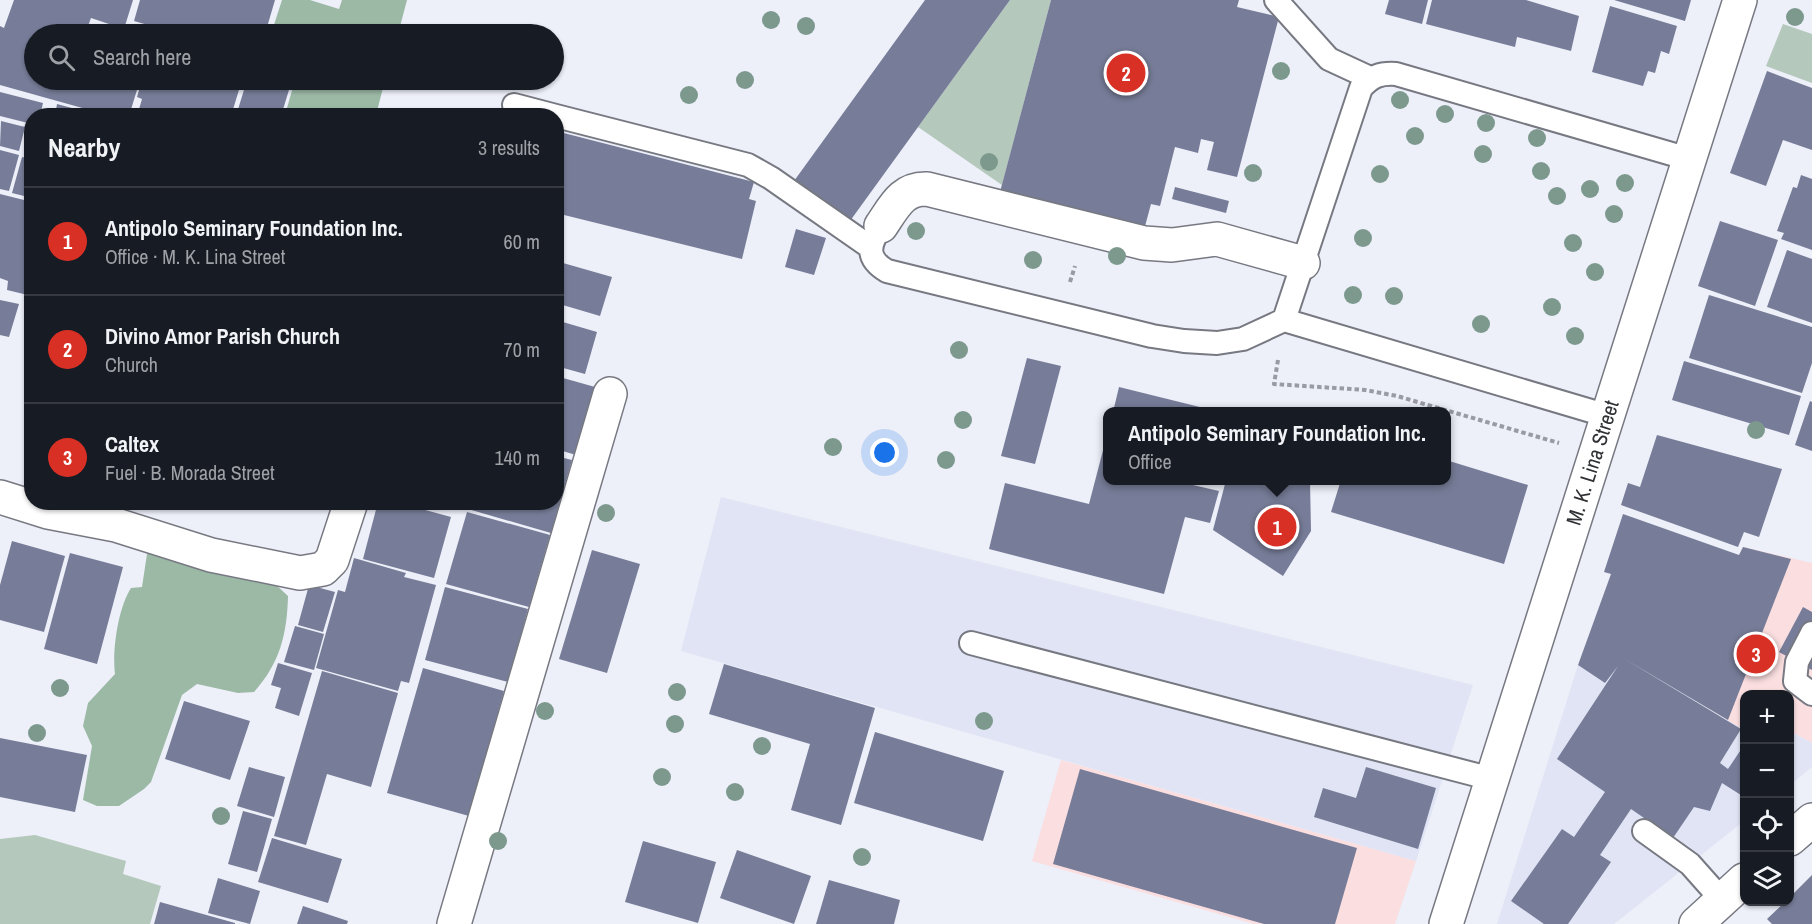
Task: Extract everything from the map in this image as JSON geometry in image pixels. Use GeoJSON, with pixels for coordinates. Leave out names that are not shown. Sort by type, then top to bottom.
{"type":"FeatureCollection","features":[{"type":"Feature","properties":{"kind":"street","name":"M. K. Lina Street"},"geometry":{"type":"LineString","coordinates":[[1446,924],[1740,0]]}},
{"type":"Feature","properties":{"kind":"street"},"geometry":{"type":"LineString","coordinates":[[875,236],[906,192],[915,188],[927,189],[1144,243],[1172,245],[1217,239],[1303,263]]}},
{"type":"Feature","properties":{"kind":"street"},"geometry":{"type":"LineString","coordinates":[[454,924],[610,394]]}},
{"type":"Feature","properties":{"kind":"street"},"geometry":{"type":"LineString","coordinates":[[0,497],[24,504]]}},
{"type":"Feature","properties":{"kind":"street"},"geometry":{"type":"LineString","coordinates":[[42,510],[48,512],[102,511],[211,555],[310,573],[323,569],[332,560],[348,510]]}},
{"type":"Feature","properties":{"kind":"street"},"geometry":{"type":"LineString","coordinates":[[1794,835],[1812,819]]}},
{"type":"Feature","properties":{"kind":"street"},"geometry":{"type":"LineString","coordinates":[[1696,924],[1733,890]]}},
{"type":"Feature","properties":{"kind":"lane"},"geometry":{"type":"LineString","coordinates":[[1276,0],[1329,59],[1370,78]]}},
{"type":"Feature","properties":{"kind":"lane"},"geometry":{"type":"LineString","coordinates":[[1284,320],[1361,88],[1370,78],[1383,73],[1396,74],[1689,159]]}},
{"type":"Feature","properties":{"kind":"lane"},"geometry":{"type":"LineString","coordinates":[[514,105],[525,108]]}},
{"type":"Feature","properties":{"kind":"lane"},"geometry":{"type":"LineString","coordinates":[[564,118],[748,165],[875,236],[872,259],[879,267],[904,277],[1152,336],[1217,343],[1243,339],[1284,320],[1608,416]]}},
{"type":"Feature","properties":{"kind":"lane"},"geometry":{"type":"LineString","coordinates":[[1812,633],[1794,671],[1795,681],[1812,694]]}},
{"type":"Feature","properties":{"kind":"lane"},"geometry":{"type":"LineString","coordinates":[[971,643],[1492,779]]}},
{"type":"Feature","properties":{"kind":"lane"},"geometry":{"type":"LineString","coordinates":[[1644,831],[1690,864],[1733,890]]}},
{"type":"Feature","properties":{"kind":"path"},"geometry":{"type":"LineString","coordinates":[[1284,320],[1274,384],[1365,390],[1435,407]]}},
{"type":"Feature","properties":{"kind":"path"},"geometry":{"type":"LineString","coordinates":[[1451,412],[1595,454]]}},
{"type":"Feature","properties":{"kind":"shaded area"},"geometry":{"type":"Polygon","coordinates":[[[721,497],[1473,685],[1416,861],[681,651],[721,497]]]}},
{"type":"Feature","properties":{"kind":"shaded area"},"geometry":{"type":"Polygon","coordinates":[[[1743,547],[1812,563],[1812,743],[1794,733],[1794,690],[1740,690],[1740,728],[1684,694],[1743,547]]]}},
{"type":"Feature","properties":{"kind":"shaded area"},"geometry":{"type":"Polygon","coordinates":[[[1623,656],[1740,728],[1740,824],[1614,924],[1497,924],[1578,665],[1605,683],[1623,656]]]}},
{"type":"Feature","properties":{"kind":"shaded area"},"geometry":{"type":"Polygon","coordinates":[[[1794,733],[1812,743],[1812,767],[1794,782],[1794,733]]]}},
{"type":"Feature","properties":{"kind":"shaded area"},"geometry":{"type":"Polygon","coordinates":[[[1061,760],[1416,861],[1395,924],[1254,924],[1032,861],[1061,760]]]}},
{"type":"Feature","properties":{"kind":"green space"},"geometry":{"type":"Polygon","coordinates":[[[282,0],[310,0],[339,9],[342,0],[407,0],[401,24],[274,24],[282,0]]]}},
{"type":"Feature","properties":{"kind":"green space"},"geometry":{"type":"Polygon","coordinates":[[[1010,0],[1051,0],[1002,185],[918,127],[1010,0]]]}},
{"type":"Feature","properties":{"kind":"green space"},"geometry":{"type":"Polygon","coordinates":[[[1783,24],[1812,34],[1812,83],[1766,66],[1783,24]]]}},
{"type":"Feature","properties":{"kind":"green space"},"geometry":{"type":"Polygon","coordinates":[[[292,90],[382,90],[378,108],[287,108],[292,90]]]}},
{"type":"Feature","properties":{"kind":"green space"},"geometry":{"type":"Polygon","coordinates":[[[158,552],[274,583],[288,596],[284,635],[276,659],[254,692],[238,693],[197,684],[182,695],[151,782],[119,806],[97,806],[83,800],[92,746],[83,726],[88,703],[115,674],[115,642],[126,596],[131,588],[142,587],[147,554],[158,552]]]}},
{"type":"Feature","properties":{"kind":"green space"},"geometry":{"type":"Polygon","coordinates":[[[35,835],[126,861],[123,874],[161,886],[150,924],[0,924],[0,839],[35,835]]]}},
{"type":"Feature","properties":{"kind":"building"},"geometry":{"type":"Polygon","coordinates":[[[14,0],[133,0],[126,24],[109,24],[91,18],[89,24],[24,24],[24,90],[137,90],[131,108],[82,108],[0,85],[0,26],[4,28],[14,0]]]}},
{"type":"Feature","properties":{"kind":"building"},"geometry":{"type":"Polygon","coordinates":[[[140,0],[275,0],[268,24],[144,24],[134,21],[140,0]]]}},
{"type":"Feature","properties":{"kind":"building"},"geometry":{"type":"Polygon","coordinates":[[[925,0],[1010,0],[850,221],[794,181],[925,0]]]}},
{"type":"Feature","properties":{"kind":"building"},"geometry":{"type":"Polygon","coordinates":[[[1051,0],[1239,0],[1237,7],[1279,17],[1237,177],[1207,170],[1214,142],[1201,139],[1198,153],[1175,147],[1160,206],[1151,204],[1144,230],[1000,192],[1051,0]]]}},
{"type":"Feature","properties":{"kind":"building"},"geometry":{"type":"Polygon","coordinates":[[[1389,0],[1428,0],[1422,24],[1385,14],[1389,0]]]}},
{"type":"Feature","properties":{"kind":"building"},"geometry":{"type":"Polygon","coordinates":[[[1432,0],[1526,0],[1579,16],[1571,51],[1517,37],[1515,47],[1426,24],[1432,0]]]}},
{"type":"Feature","properties":{"kind":"building"},"geometry":{"type":"Polygon","coordinates":[[[1614,0],[1691,0],[1685,21],[1614,0]]]}},
{"type":"Feature","properties":{"kind":"building"},"geometry":{"type":"Polygon","coordinates":[[[1610,6],[1677,26],[1669,54],[1661,51],[1655,73],[1648,71],[1643,86],[1592,72],[1610,6]]]}},
{"type":"Feature","properties":{"kind":"building"},"geometry":{"type":"Polygon","coordinates":[[[1767,71],[1812,88],[1812,150],[1783,140],[1766,186],[1730,173],[1767,71]]]}},
{"type":"Feature","properties":{"kind":"building"},"geometry":{"type":"Polygon","coordinates":[[[139,90],[239,90],[233,108],[139,108],[142,99],[137,97],[139,90]]]}},
{"type":"Feature","properties":{"kind":"building"},"geometry":{"type":"Polygon","coordinates":[[[244,90],[289,90],[283,108],[238,108],[244,90]]]}},
{"type":"Feature","properties":{"kind":"building"},"geometry":{"type":"Polygon","coordinates":[[[0,92],[43,103],[42,108],[24,108],[24,122],[0,116],[0,92]]]}},
{"type":"Feature","properties":{"kind":"building"},"geometry":{"type":"Polygon","coordinates":[[[57,104],[72,108],[56,108],[57,104]]]}},
{"type":"Feature","properties":{"kind":"building"},"geometry":{"type":"Polygon","coordinates":[[[1,121],[24,127],[19,151],[0,146],[1,121]]]}},
{"type":"Feature","properties":{"kind":"building"},"geometry":{"type":"Polygon","coordinates":[[[564,133],[754,182],[749,199],[756,201],[742,259],[564,215],[564,133]]]}},
{"type":"Feature","properties":{"kind":"building"},"geometry":{"type":"Polygon","coordinates":[[[0,150],[19,155],[9,191],[0,189],[0,150]]]}},
{"type":"Feature","properties":{"kind":"building"},"geometry":{"type":"Polygon","coordinates":[[[22,157],[24,157],[24,196],[12,193],[22,157]]]}},
{"type":"Feature","properties":{"kind":"building"},"geometry":{"type":"Polygon","coordinates":[[[1801,175],[1812,179],[1812,250],[1781,239],[1784,233],[1777,231],[1793,187],[1797,188],[1801,175]]]}},
{"type":"Feature","properties":{"kind":"building"},"geometry":{"type":"Polygon","coordinates":[[[1175,187],[1229,201],[1226,213],[1172,199],[1175,187]]]}},
{"type":"Feature","properties":{"kind":"building"},"geometry":{"type":"Polygon","coordinates":[[[0,194],[24,200],[24,294],[7,290],[8,281],[0,278],[0,194]]]}},
{"type":"Feature","properties":{"kind":"building"},"geometry":{"type":"Polygon","coordinates":[[[1720,221],[1778,240],[1755,306],[1698,286],[1720,221]]]}},
{"type":"Feature","properties":{"kind":"building"},"geometry":{"type":"Polygon","coordinates":[[[796,229],[826,238],[814,275],[785,267],[796,229]]]}},
{"type":"Feature","properties":{"kind":"building"},"geometry":{"type":"Polygon","coordinates":[[[1787,250],[1812,259],[1812,323],[1767,307],[1787,250]]]}},
{"type":"Feature","properties":{"kind":"building"},"geometry":{"type":"Polygon","coordinates":[[[564,263],[612,277],[600,316],[564,305],[564,263]]]}},
{"type":"Feature","properties":{"kind":"building"},"geometry":{"type":"Polygon","coordinates":[[[1709,295],[1812,327],[1812,363],[1802,393],[1689,358],[1709,295]]]}},
{"type":"Feature","properties":{"kind":"building"},"geometry":{"type":"Polygon","coordinates":[[[0,300],[19,304],[9,337],[0,335],[0,300]]]}},
{"type":"Feature","properties":{"kind":"building"},"geometry":{"type":"Polygon","coordinates":[[[564,322],[597,332],[585,374],[564,368],[564,322]]]}},
{"type":"Feature","properties":{"kind":"building"},"geometry":{"type":"Polygon","coordinates":[[[1027,358],[1061,366],[1035,464],[1001,456],[1027,358]]]}},
{"type":"Feature","properties":{"kind":"building"},"geometry":{"type":"Polygon","coordinates":[[[1684,361],[1801,396],[1789,435],[1672,400],[1684,361]]]}},
{"type":"Feature","properties":{"kind":"building"},"geometry":{"type":"Polygon","coordinates":[[[564,378],[595,387],[576,455],[564,451],[564,378]]]}},
{"type":"Feature","properties":{"kind":"building"},"geometry":{"type":"Polygon","coordinates":[[[1119,387],[1200,407],[1114,407],[1119,387]]]}},
{"type":"Feature","properties":{"kind":"building"},"geometry":{"type":"Polygon","coordinates":[[[1810,401],[1812,402],[1812,451],[1795,445],[1810,401]]]}},
{"type":"Feature","properties":{"kind":"building"},"geometry":{"type":"Polygon","coordinates":[[[1657,435],[1782,469],[1759,537],[1744,532],[1738,547],[1621,505],[1628,483],[1640,487],[1657,435]]]}},
{"type":"Feature","properties":{"kind":"building"},"geometry":{"type":"Polygon","coordinates":[[[1103,450],[1103,485],[1193,485],[1219,491],[1210,523],[1185,517],[1164,594],[989,549],[1005,483],[1089,504],[1103,450]]]}},
{"type":"Feature","properties":{"kind":"building"},"geometry":{"type":"Polygon","coordinates":[[[564,458],[572,460],[564,488],[564,458]]]}},
{"type":"Feature","properties":{"kind":"building"},"geometry":{"type":"Polygon","coordinates":[[[1451,462],[1528,485],[1504,564],[1331,512],[1339,485],[1451,485],[1451,462]]]}},
{"type":"Feature","properties":{"kind":"building"},"geometry":{"type":"Polygon","coordinates":[[[1225,485],[1310,485],[1311,531],[1283,576],[1213,530],[1225,485]]]}},
{"type":"Feature","properties":{"kind":"building"},"geometry":{"type":"Polygon","coordinates":[[[376,510],[425,510],[451,517],[434,578],[363,559],[376,510]]]}},
{"type":"Feature","properties":{"kind":"building"},"geometry":{"type":"Polygon","coordinates":[[[471,510],[558,510],[551,533],[471,510]]]}},
{"type":"Feature","properties":{"kind":"building"},"geometry":{"type":"Polygon","coordinates":[[[467,512],[550,535],[529,607],[446,584],[467,512]]]}},
{"type":"Feature","properties":{"kind":"building"},"geometry":{"type":"Polygon","coordinates":[[[1623,514],[1739,555],[1743,547],[1791,559],[1728,720],[1623,658],[1740,728],[1720,763],[1728,769],[1740,751],[1740,794],[1722,783],[1710,811],[1694,807],[1673,838],[1631,809],[1600,855],[1611,862],[1568,924],[1544,924],[1511,901],[1562,829],[1574,837],[1605,792],[1557,759],[1618,666],[1605,683],[1578,665],[1611,574],[1604,572],[1623,514]]]}},
{"type":"Feature","properties":{"kind":"building"},"geometry":{"type":"Polygon","coordinates":[[[12,541],[65,556],[44,632],[0,620],[0,585],[12,541]]]}},
{"type":"Feature","properties":{"kind":"building"},"geometry":{"type":"Polygon","coordinates":[[[592,550],[640,564],[607,673],[559,659],[592,550]]]}},
{"type":"Feature","properties":{"kind":"building"},"geometry":{"type":"Polygon","coordinates":[[[70,553],[123,567],[97,664],[44,649],[70,553]]]}},
{"type":"Feature","properties":{"kind":"building"},"geometry":{"type":"Polygon","coordinates":[[[354,558],[406,573],[404,577],[436,585],[409,683],[401,681],[398,691],[316,668],[338,590],[345,592],[354,558]]]}},
{"type":"Feature","properties":{"kind":"building"},"geometry":{"type":"Polygon","coordinates":[[[309,585],[335,592],[323,632],[298,625],[309,585]]]}},
{"type":"Feature","properties":{"kind":"building"},"geometry":{"type":"Polygon","coordinates":[[[445,587],[528,609],[508,682],[425,660],[445,587]]]}},
{"type":"Feature","properties":{"kind":"building"},"geometry":{"type":"Polygon","coordinates":[[[1803,607],[1812,612],[1812,670],[1779,652],[1803,607]]]}},
{"type":"Feature","properties":{"kind":"building"},"geometry":{"type":"Polygon","coordinates":[[[295,626],[324,634],[314,670],[284,662],[295,626]]]}},
{"type":"Feature","properties":{"kind":"building"},"geometry":{"type":"Polygon","coordinates":[[[278,663],[312,673],[299,716],[275,708],[281,688],[271,685],[278,663]]]}},
{"type":"Feature","properties":{"kind":"building"},"geometry":{"type":"Polygon","coordinates":[[[724,664],[875,708],[841,825],[791,810],[810,744],[709,714],[724,664]]]}},
{"type":"Feature","properties":{"kind":"building"},"geometry":{"type":"Polygon","coordinates":[[[423,668],[504,691],[469,816],[387,793],[423,668]]]}},
{"type":"Feature","properties":{"kind":"building"},"geometry":{"type":"Polygon","coordinates":[[[322,671],[398,693],[371,787],[327,774],[306,845],[274,836],[322,671]]]}},
{"type":"Feature","properties":{"kind":"building"},"geometry":{"type":"Polygon","coordinates":[[[184,701],[250,721],[230,780],[165,759],[184,701]]]}},
{"type":"Feature","properties":{"kind":"building"},"geometry":{"type":"Polygon","coordinates":[[[875,732],[1004,771],[983,841],[854,803],[875,732]]]}},
{"type":"Feature","properties":{"kind":"building"},"geometry":{"type":"Polygon","coordinates":[[[0,738],[87,755],[75,812],[0,797],[0,738]]]}},
{"type":"Feature","properties":{"kind":"building"},"geometry":{"type":"Polygon","coordinates":[[[249,767],[285,777],[274,817],[237,806],[249,767]]]}},
{"type":"Feature","properties":{"kind":"building"},"geometry":{"type":"Polygon","coordinates":[[[1366,767],[1436,788],[1418,849],[1314,817],[1323,788],[1356,798],[1366,767]]]}},
{"type":"Feature","properties":{"kind":"building"},"geometry":{"type":"Polygon","coordinates":[[[1080,769],[1357,848],[1335,924],[1264,924],[1053,864],[1080,769]]]}},
{"type":"Feature","properties":{"kind":"building"},"geometry":{"type":"Polygon","coordinates":[[[243,811],[272,819],[257,872],[228,864],[243,811]]]}},
{"type":"Feature","properties":{"kind":"building"},"geometry":{"type":"Polygon","coordinates":[[[272,838],[342,859],[328,903],[258,882],[272,838]]]}},
{"type":"Feature","properties":{"kind":"building"},"geometry":{"type":"Polygon","coordinates":[[[643,841],[716,862],[698,923],[625,902],[643,841]]]}},
{"type":"Feature","properties":{"kind":"building"},"geometry":{"type":"Polygon","coordinates":[[[737,850],[811,876],[794,924],[720,898],[737,850]]]}},
{"type":"Feature","properties":{"kind":"building"},"geometry":{"type":"Polygon","coordinates":[[[1812,875],[1812,924],[1772,924],[1767,919],[1781,906],[1794,906],[1794,893],[1812,875]]]}},
{"type":"Feature","properties":{"kind":"building"},"geometry":{"type":"Polygon","coordinates":[[[218,878],[260,891],[250,924],[208,913],[218,878]]]}},
{"type":"Feature","properties":{"kind":"building"},"geometry":{"type":"Polygon","coordinates":[[[829,880],[900,900],[894,924],[816,924],[829,880]]]}},
{"type":"Feature","properties":{"kind":"building"},"geometry":{"type":"Polygon","coordinates":[[[160,902],[235,923],[235,924],[154,924],[160,902]]]}},
{"type":"Feature","properties":{"kind":"building"},"geometry":{"type":"Polygon","coordinates":[[[303,906],[348,921],[347,924],[297,924],[303,906]]]}},
{"type":"Feature","properties":{"kind":"place","name":"Divino Amor Parish Church"},"geometry":{"type":"Point","coordinates":[1126,73]}},
{"type":"Feature","properties":{"kind":"place","name":"Antipolo Seminary Foundation Inc."},"geometry":{"type":"Point","coordinates":[1277,527]}},
{"type":"Feature","properties":{"kind":"place","name":"Caltex"},"geometry":{"type":"Point","coordinates":[1756,654]}}]}
